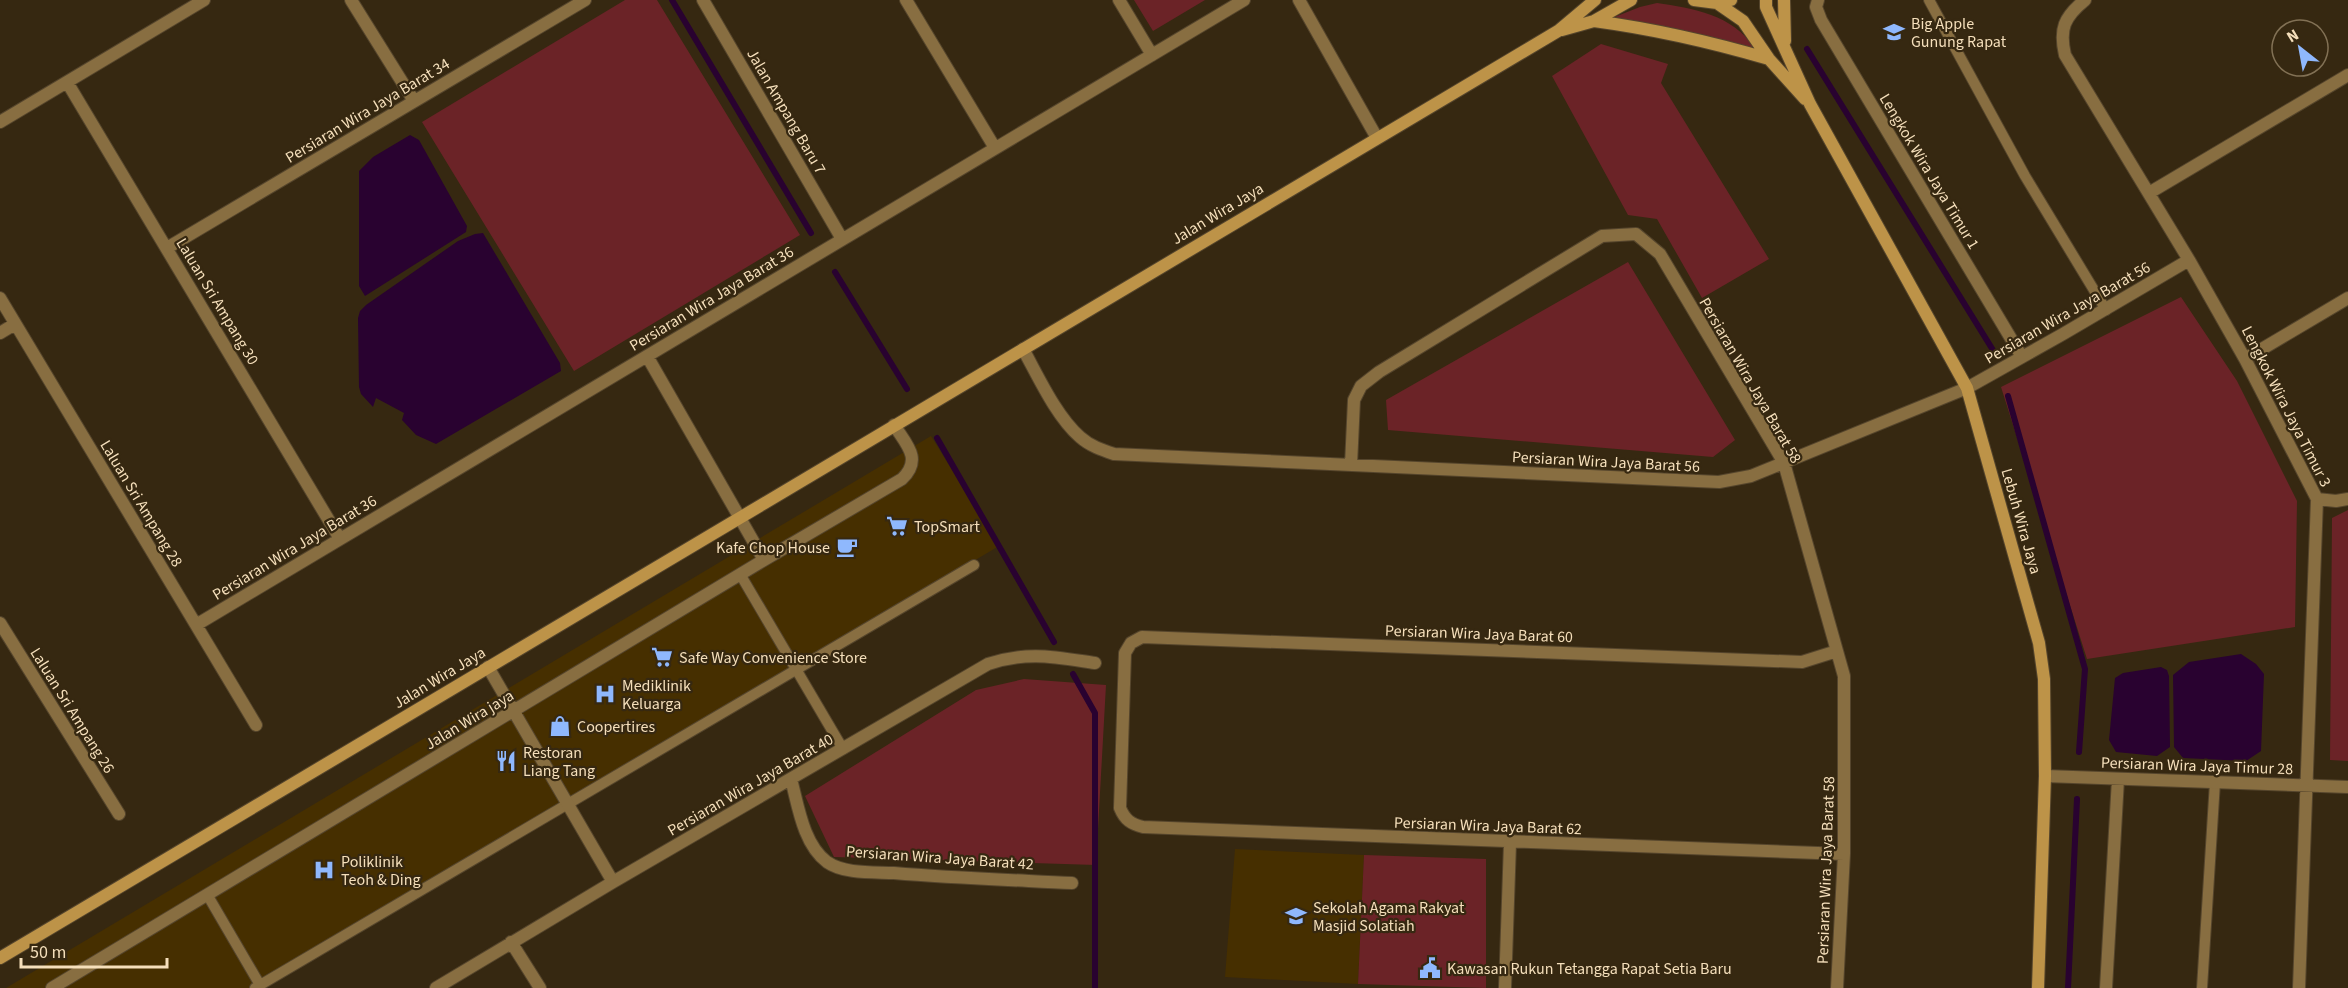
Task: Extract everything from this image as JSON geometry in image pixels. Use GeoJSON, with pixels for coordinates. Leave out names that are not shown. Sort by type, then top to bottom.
{"type":"FeatureCollection","features":[{"type":"Feature","properties":{"kind":"street"},"geometry":{"type":"LineString","coordinates":[[0,122],[204,0]]}},
{"type":"Feature","properties":{"kind":"street"},"geometry":{"type":"LineString","coordinates":[[351,0],[414,101]]}},
{"type":"Feature","properties":{"kind":"street","name":"Persiaran Wira Jaya Barat 34"},"geometry":{"type":"LineString","coordinates":[[167,248],[585,0]]}},
{"type":"Feature","properties":{"kind":"street","name":"Jalan Ampang Baru 7"},"geometry":{"type":"LineString","coordinates":[[704,0],[842,239]]}},
{"type":"Feature","properties":{"kind":"street"},"geometry":{"type":"LineString","coordinates":[[906,0],[995,148]]}},
{"type":"Feature","properties":{"kind":"street"},"geometry":{"type":"LineString","coordinates":[[1119,0],[1152,55]]}},
{"type":"Feature","properties":{"kind":"street","name":"Persiaran Wira Jaya Barat 36"},"geometry":{"type":"LineString","coordinates":[[196,625],[1244,0]]}},
{"type":"Feature","properties":{"kind":"street"},"geometry":{"type":"LineString","coordinates":[[1299,0],[1377,138]]}},
{"type":"Feature","properties":{"kind":"street","name":"Jalan Wira Jaya"},"geometry":{"type":"LineString","coordinates":[[1558,31],[1594,21],[1631,0]]}},
{"type":"Feature","properties":{"kind":"street"},"geometry":{"type":"LineString","coordinates":[[1694,0],[1718,3],[1731,0]]}},
{"type":"Feature","properties":{"kind":"street","name":"Lebuh Wira Jaya"},"geometry":{"type":"LineString","coordinates":[[1766,0],[1766,7],[1810,104],[1967,388],[2039,643],[2044,679],[2045,776],[2038,988]]}},
{"type":"Feature","properties":{"kind":"street"},"geometry":{"type":"LineString","coordinates":[[1784,0],[1785,46]]}},
{"type":"Feature","properties":{"kind":"street","name":"Lengkok Wira Jaya Timur 1"},"geometry":{"type":"LineString","coordinates":[[1818,0],[1816,7],[1821,20],[2022,357]]}},
{"type":"Feature","properties":{"kind":"street","name":"Lengkok Wira Jaya Timur 3"},"geometry":{"type":"LineString","coordinates":[[2085,0],[2075,8],[2064,24],[2062,40],[2065,55],[2246,359],[2317,499],[2308,784],[2298,988]]}},
{"type":"Feature","properties":{"kind":"street","name":"Jalan Wira Jaya"},"geometry":{"type":"LineString","coordinates":[[0,958],[1558,31],[1590,2]]}},
{"type":"Feature","properties":{"kind":"street","name":"Lebuh Wira Jaya"},"geometry":{"type":"LineString","coordinates":[[1718,3],[1743,21],[1769,59],[1810,104]]}},
{"type":"Feature","properties":{"kind":"street"},"geometry":{"type":"LineString","coordinates":[[1594,21],[1670,33],[1723,45],[1769,59]]}},
{"type":"Feature","properties":{"kind":"street"},"geometry":{"type":"LineString","coordinates":[[2149,193],[2348,75]]}},
{"type":"Feature","properties":{"kind":"street","name":"Laluan Sri Ampang 30"},"geometry":{"type":"LineString","coordinates":[[67,82],[340,539]]}},
{"type":"Feature","properties":{"kind":"street","name":"Persiaran Wira Jaya Barat 58"},"geometry":{"type":"LineString","coordinates":[[1352,465],[1354,400],[1360,386],[1379,372],[1602,236],[1636,234],[1660,255],[1784,463],[1844,676],[1844,854],[1837,988]]}},
{"type":"Feature","properties":{"kind":"street","name":"Persiaran Wira Jaya Barat 56"},"geometry":{"type":"LineString","coordinates":[[1023,349],[1066,421],[1079,436],[1096,448],[1114,454],[1719,482],[1751,476],[1967,388],[2106,310],[2189,260]]}},
{"type":"Feature","properties":{"kind":"street","name":"Laluan Sri Ampang 28"},"geometry":{"type":"LineString","coordinates":[[0,298],[256,725]]}},
{"type":"Feature","properties":{"kind":"street"},"geometry":{"type":"LineString","coordinates":[[2246,359],[2348,298]]}},
{"type":"Feature","properties":{"kind":"street"},"geometry":{"type":"LineString","coordinates":[[0,333],[15,324]]}},
{"type":"Feature","properties":{"kind":"street"},"geometry":{"type":"LineString","coordinates":[[647,356],[764,560]]}},
{"type":"Feature","properties":{"kind":"street","name":"Jalan Wira jaya"},"geometry":{"type":"LineString","coordinates":[[52,988],[902,479],[913,465],[912,455],[894,425]]}},
{"type":"Feature","properties":{"kind":"street"},"geometry":{"type":"LineString","coordinates":[[2317,499],[2336,501],[2348,499]]}},
{"type":"Feature","properties":{"kind":"street","name":"Laluan Sri Ampang 26"},"geometry":{"type":"LineString","coordinates":[[0,623],[119,814]]}},
{"type":"Feature","properties":{"kind":"street","name":"Persiaran Wira Jaya Barat 60"},"geometry":{"type":"LineString","coordinates":[[1131,824],[1124,817],[1120,808],[1125,653],[1131,643],[1142,637],[1802,662],[1837,651]]}},
{"type":"Feature","properties":{"kind":"street","name":"Persiaran Wira Jaya Barat 40"},"geometry":{"type":"LineString","coordinates":[[436,988],[613,882],[988,664],[1011,657],[1036,655],[1095,663]]}},
{"type":"Feature","properties":{"kind":"street"},"geometry":{"type":"LineString","coordinates":[[488,667],[613,882]]}},
{"type":"Feature","properties":{"kind":"street","name":"Persiaran Wira Jaya Timur 28"},"geometry":{"type":"LineString","coordinates":[[2045,776],[2348,787]]}},
{"type":"Feature","properties":{"kind":"street","name":"Persiaran Wira Jaya Barat 42"},"geometry":{"type":"LineString","coordinates":[[790,779],[804,827],[813,845],[826,862],[846,869],[943,878],[1072,883]]}},
{"type":"Feature","properties":{"kind":"street"},"geometry":{"type":"LineString","coordinates":[[2106,988],[2118,779]]}},
{"type":"Feature","properties":{"kind":"street","name":"Persiaran Wira Jaya Barat 62"},"geometry":{"type":"LineString","coordinates":[[1131,824],[1143,827],[1510,843],[1844,854]]}},
{"type":"Feature","properties":{"kind":"street"},"geometry":{"type":"LineString","coordinates":[[1505,988],[1510,843]]}},
{"type":"Feature","properties":{"kind":"street"},"geometry":{"type":"LineString","coordinates":[[511,942],[540,988]]}},
{"type":"Feature","properties":{"kind":"lane"},"geometry":{"type":"LineString","coordinates":[[1929,0],[2025,176],[2106,310]]}},
{"type":"Feature","properties":{"kind":"lane"},"geometry":{"type":"LineString","coordinates":[[208,896],[257,987],[974,565]]}},
{"type":"Feature","properties":{"kind":"lane"},"geometry":{"type":"LineString","coordinates":[[740,574],[843,749]]}},
{"type":"Feature","properties":{"kind":"lane"},"geometry":{"type":"LineString","coordinates":[[2202,988],[2215,782]]}},
{"type":"Feature","properties":{"kind":"shaded area"},"geometry":{"type":"Polygon","coordinates":[[[625,0],[657,0],[800,235],[574,371],[422,122],[625,0]]]}},
{"type":"Feature","properties":{"kind":"shaded area"},"geometry":{"type":"Polygon","coordinates":[[[1134,0],[1205,0],[1153,31],[1134,0]]]}},
{"type":"Feature","properties":{"kind":"shaded area"},"geometry":{"type":"Polygon","coordinates":[[[1657,3],[1698,11],[1724,21],[1746,37],[1754,48],[1612,18],[1657,3]]]}},
{"type":"Feature","properties":{"kind":"shaded area"},"geometry":{"type":"Polygon","coordinates":[[[1601,44],[1668,64],[1661,83],[1769,259],[1702,298],[1657,219],[1628,215],[1552,76],[1601,44]]]}},
{"type":"Feature","properties":{"kind":"shaded area"},"geometry":{"type":"Polygon","coordinates":[[[410,135],[419,140],[467,226],[466,232],[365,296],[359,286],[359,171],[373,157],[410,135]]]}},
{"type":"Feature","properties":{"kind":"shaded area"},"geometry":{"type":"Polygon","coordinates":[[[483,233],[560,363],[561,371],[436,444],[416,435],[402,420],[404,413],[376,398],[373,407],[361,394],[358,318],[360,311],[366,305],[458,241],[483,233]]]}},
{"type":"Feature","properties":{"kind":"shaded area"},"geometry":{"type":"Polygon","coordinates":[[[1628,262],[1735,440],[1713,457],[1388,430],[1386,400],[1628,262]]]}},
{"type":"Feature","properties":{"kind":"shaded area"},"geometry":{"type":"Polygon","coordinates":[[[2181,297],[2237,381],[2297,501],[2295,627],[2087,659],[2001,387],[2181,297]]]}},
{"type":"Feature","properties":{"kind":"shaded area"},"geometry":{"type":"Polygon","coordinates":[[[931,436],[999,546],[253,988],[6,988],[931,436]]]}},
{"type":"Feature","properties":{"kind":"shaded area"},"geometry":{"type":"Polygon","coordinates":[[[2348,510],[2348,761],[2330,760],[2332,518],[2348,510]]]}},
{"type":"Feature","properties":{"kind":"shaded area"},"geometry":{"type":"Polygon","coordinates":[[[2241,654],[2256,664],[2264,674],[2261,751],[2246,761],[2183,758],[2174,747],[2173,675],[2189,662],[2241,654]]]}},
{"type":"Feature","properties":{"kind":"shaded area"},"geometry":{"type":"Polygon","coordinates":[[[2161,667],[2167,670],[2169,676],[2170,747],[2157,756],[2116,752],[2109,740],[2115,678],[2123,673],[2161,667]]]}},
{"type":"Feature","properties":{"kind":"shaded area"},"geometry":{"type":"Polygon","coordinates":[[[1024,679],[1106,685],[1096,865],[834,857],[805,796],[976,690],[1024,679]]]}},
{"type":"Feature","properties":{"kind":"shaded area","name":"Sekolah Agama Rakyat Masjid Solatiah"},"geometry":{"type":"Polygon","coordinates":[[[1235,849],[1364,855],[1358,984],[1225,977],[1235,849]]]}},
{"type":"Feature","properties":{"kind":"shaded area"},"geometry":{"type":"Polygon","coordinates":[[[1364,855],[1486,859],[1486,988],[1358,984],[1364,855]]]}},
{"type":"Feature","properties":{"kind":"waterway"},"geometry":{"type":"LineString","coordinates":[[672,0],[811,233]]}},
{"type":"Feature","properties":{"kind":"waterway"},"geometry":{"type":"LineString","coordinates":[[1807,49],[1996,355]]}},
{"type":"Feature","properties":{"kind":"waterway"},"geometry":{"type":"LineString","coordinates":[[835,272],[907,389]]}},
{"type":"Feature","properties":{"kind":"waterway"},"geometry":{"type":"LineString","coordinates":[[2008,396],[2085,669],[2079,752]]}},
{"type":"Feature","properties":{"kind":"waterway"},"geometry":{"type":"LineString","coordinates":[[937,438],[1054,642]]}},
{"type":"Feature","properties":{"kind":"waterway"},"geometry":{"type":"LineString","coordinates":[[1073,674],[1095,713],[1095,988]]}},
{"type":"Feature","properties":{"kind":"waterway"},"geometry":{"type":"LineString","coordinates":[[2068,988],[2077,799]]}},
{"type":"Feature","properties":{"kind":"place","name":"Big Apple Gunung Rapat"},"geometry":{"type":"Point","coordinates":[1894,32]}},
{"type":"Feature","properties":{"kind":"place","name":"TopSmart"},"geometry":{"type":"Point","coordinates":[897,526]}},
{"type":"Feature","properties":{"kind":"place","name":"Kafe Chop House"},"geometry":{"type":"Point","coordinates":[847,547]}},
{"type":"Feature","properties":{"kind":"place","name":"Safe Way Convenience Store"},"geometry":{"type":"Point","coordinates":[662,657]}},
{"type":"Feature","properties":{"kind":"place","name":"Mediklinik Keluarga"},"geometry":{"type":"Point","coordinates":[605,694]}},
{"type":"Feature","properties":{"kind":"place","name":"Coopertires"},"geometry":{"type":"Point","coordinates":[560,726]}},
{"type":"Feature","properties":{"kind":"place","name":"Restoran Liang Tang"},"geometry":{"type":"Point","coordinates":[506,761]}},
{"type":"Feature","properties":{"kind":"place","name":"Poliklinik Teoh & Ding"},"geometry":{"type":"Point","coordinates":[324,870]}},
{"type":"Feature","properties":{"kind":"place","name":"Sekolah Agama Rakyat Masjid Solatiah"},"geometry":{"type":"Point","coordinates":[1296,916]}},
{"type":"Feature","properties":{"kind":"place","name":"Kawasan Rukun Tetangga Rapat Setia Baru"},"geometry":{"type":"Point","coordinates":[1430,968]}}]}
